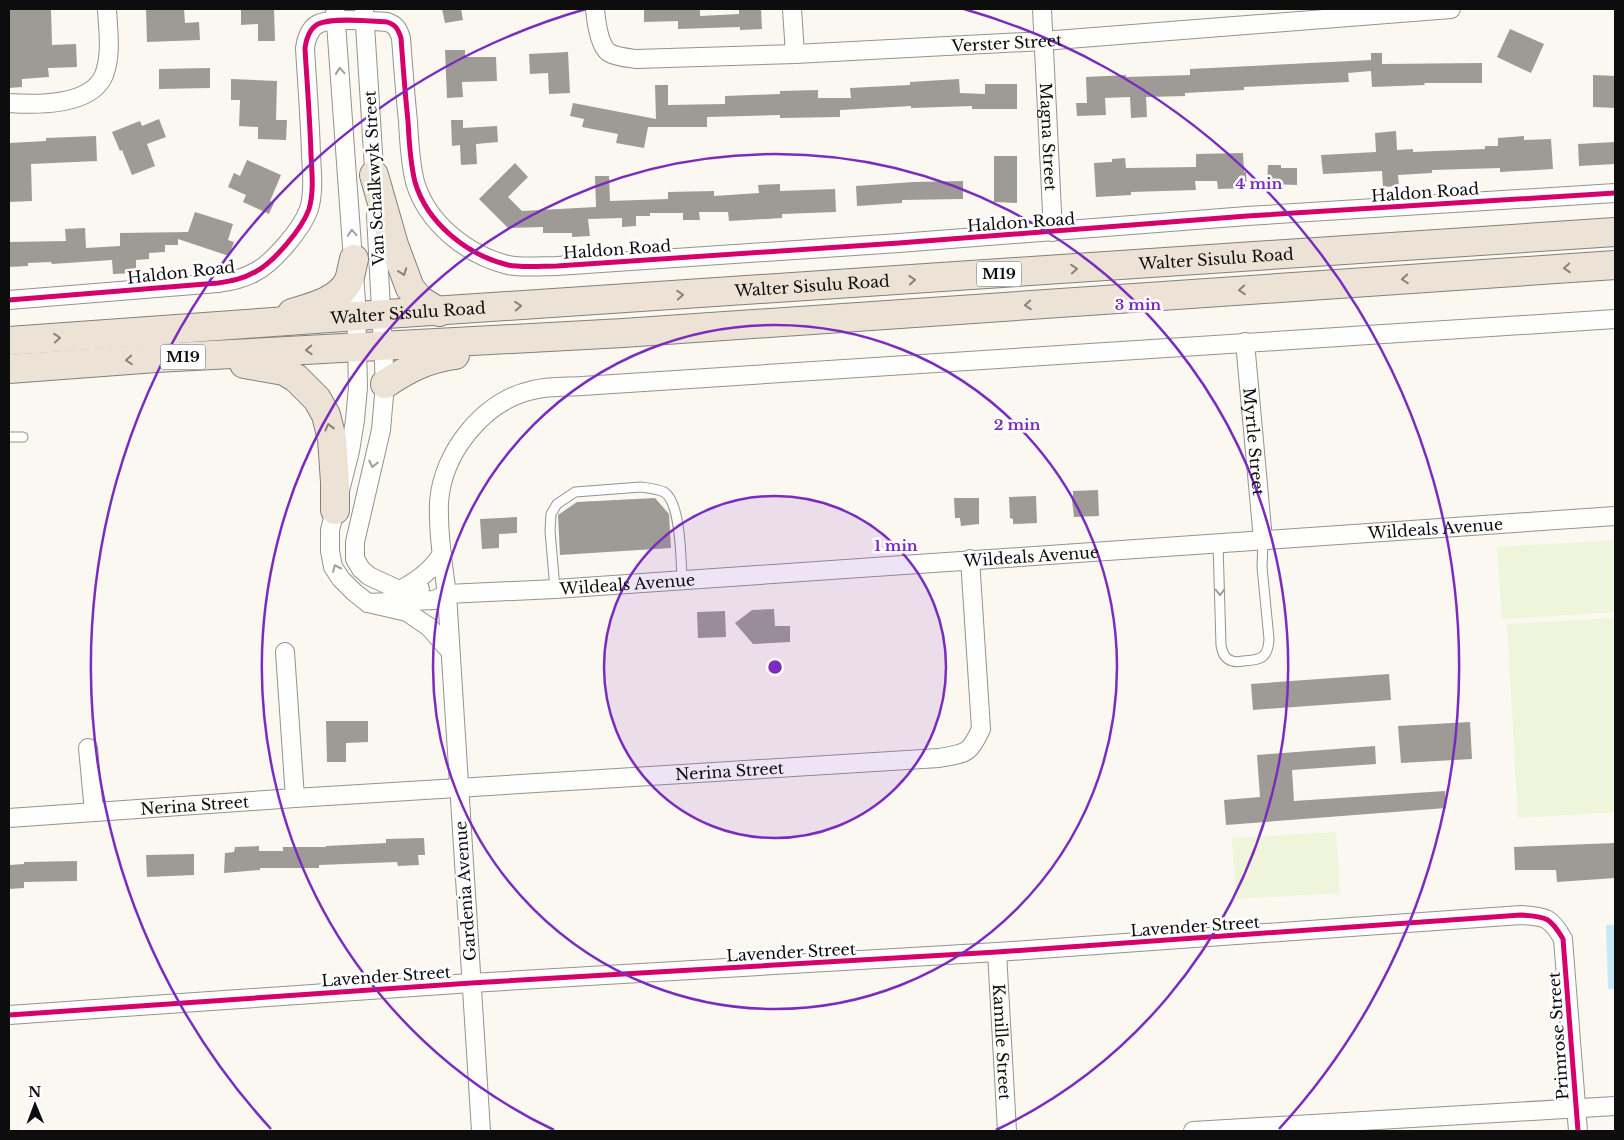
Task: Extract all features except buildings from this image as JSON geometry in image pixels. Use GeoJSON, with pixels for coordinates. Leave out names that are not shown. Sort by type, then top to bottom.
{"type":"FeatureCollection","features":[{"type":"Feature","properties":{"kind":"highway"},"geometry":{"type":"LineString","coordinates":[[374,175],[394,245],[410,288],[420,300],[439,312]]}},
{"type":"Feature","properties":{"kind":"highway","name":"Walter Sisulu Road"},"geometry":{"type":"LineString","coordinates":[[9,341],[1615,232]]}},
{"type":"Feature","properties":{"kind":"highway"},"geometry":{"type":"LineString","coordinates":[[225,327],[292,313],[318,304],[336,295],[347,284],[354,259]]}},
{"type":"Feature","properties":{"kind":"highway","name":"Walter Sisulu Road"},"geometry":{"type":"LineString","coordinates":[[9,369],[156,358],[623,333],[1615,265]]}},
{"type":"Feature","properties":{"kind":"highway"},"geometry":{"type":"LineString","coordinates":[[386,384],[407,369],[427,360],[623,333]]}},
{"type":"Feature","properties":{"kind":"highway"},"geometry":{"type":"LineString","coordinates":[[156,358],[246,364],[284,371],[296,378],[317,399],[326,415],[332,439],[335,510]]}},
{"type":"Feature","properties":{"kind":"street"},"geometry":{"type":"LineString","coordinates":[[9,103],[32,105],[54,102],[80,97],[94,88],[104,75],[109,46],[107,9]]}},
{"type":"Feature","properties":{"kind":"street","name":"Verster Street"},"geometry":{"type":"LineString","coordinates":[[595,9],[596,22],[601,39],[608,52],[636,59],[794,54],[1044,41],[1248,17],[1451,9]]}},
{"type":"Feature","properties":{"kind":"street"},"geometry":{"type":"LineString","coordinates":[[792,9],[794,54]]}},
{"type":"Feature","properties":{"kind":"street","name":"Magna Street"},"geometry":{"type":"LineString","coordinates":[[1042,9],[1053,232]]}},
{"type":"Feature","properties":{"kind":"street","name":"Haldon Road"},"geometry":{"type":"LineString","coordinates":[[9,300],[225,282],[256,272],[271,259],[286,245],[299,228],[308,210],[312,193],[306,39],[312,29],[335,15],[365,15],[387,22],[398,28],[401,38],[410,155],[416,183],[425,204],[434,218],[447,232],[472,251],[509,266],[557,266],[899,244],[1247,216],[1615,193]]}},
{"type":"Feature","properties":{"kind":"street","name":"Van Schalkwyk Street"},"geometry":{"type":"LineString","coordinates":[[335,15],[354,259],[370,316],[384,347]]}},
{"type":"Feature","properties":{"kind":"street","name":"Van Schalkwyk Street"},"geometry":{"type":"LineString","coordinates":[[365,15],[374,175],[370,316]]}},
{"type":"Feature","properties":{"kind":"street"},"geometry":{"type":"LineString","coordinates":[[370,316],[357,348],[358,387],[356,420],[347,466],[330,530],[330,551],[334,567],[341,579],[354,592],[368,603],[407,612],[429,627],[450,651]]}},
{"type":"Feature","properties":{"kind":"street"},"geometry":{"type":"LineString","coordinates":[[447,594],[439,503],[446,474],[458,445],[478,421],[493,409],[532,390],[1615,319]]}},
{"type":"Feature","properties":{"kind":"street","name":"Myrtle Street"},"geometry":{"type":"LineString","coordinates":[[1246,342],[1263,540]]}},
{"type":"Feature","properties":{"kind":"street"},"geometry":{"type":"LineString","coordinates":[[384,347],[386,384],[378,445],[354,542],[355,559],[361,569],[370,576],[400,590],[432,589],[447,594]]}},
{"type":"Feature","properties":{"kind":"street","name":"Wildeals Avenue"},"geometry":{"type":"LineString","coordinates":[[447,594],[555,589],[1615,516]]}},
{"type":"Feature","properties":{"kind":"street"},"geometry":{"type":"LineString","coordinates":[[400,590],[425,576],[436,565],[442,554]]}},
{"type":"Feature","properties":{"kind":"street","name":"Nerina Street"},"geometry":{"type":"LineString","coordinates":[[9,818],[295,798],[939,758],[964,753],[973,746],[981,730],[970,560]]}},
{"type":"Feature","properties":{"kind":"street"},"geometry":{"type":"LineString","coordinates":[[368,603],[434,600],[447,594]]}},
{"type":"Feature","properties":{"kind":"street","name":"Gardenia Avenue"},"geometry":{"type":"LineString","coordinates":[[447,594],[481,1131]]}},
{"type":"Feature","properties":{"kind":"street"},"geometry":{"type":"LineString","coordinates":[[285,652],[295,798]]}},
{"type":"Feature","properties":{"kind":"street"},"geometry":{"type":"LineString","coordinates":[[88,748],[94,812]]}},
{"type":"Feature","properties":{"kind":"street","name":"Lavender Street"},"geometry":{"type":"LineString","coordinates":[[9,1015],[471,983],[997,952],[1522,915],[1546,919],[1554,924],[1563,939]]}},
{"type":"Feature","properties":{"kind":"street","name":"Primrose Street"},"geometry":{"type":"LineString","coordinates":[[1563,939],[1578,1131]]}},
{"type":"Feature","properties":{"kind":"street","name":"Kamille Street"},"geometry":{"type":"LineString","coordinates":[[997,952],[1007,1131]]}},
{"type":"Feature","properties":{"kind":"street"},"geometry":{"type":"LineString","coordinates":[[1193,1131],[1615,1106]]}},
{"type":"Feature","properties":{"kind":"lane"},"geometry":{"type":"LineString","coordinates":[[9,437],[23,437]]}},
{"type":"Feature","properties":{"kind":"lane"},"geometry":{"type":"LineString","coordinates":[[555,589],[550,514],[557,504],[575,492],[594,490],[641,487],[665,493],[672,501],[678,525],[682,580]]}},
{"type":"Feature","properties":{"kind":"lane"},"geometry":{"type":"LineString","coordinates":[[1218,544],[1221,645],[1224,656],[1233,662],[1258,660],[1263,658],[1268,649],[1269,639],[1262,567],[1263,540]]}},
{"type":"Feature","properties":{"kind":"green space"},"geometry":{"type":"Polygon","coordinates":[[[1615,540],[1615,612],[1502,619],[1497,547],[1615,540]]]}},
{"type":"Feature","properties":{"kind":"green space"},"geometry":{"type":"Polygon","coordinates":[[[1615,618],[1615,812],[1518,818],[1507,624],[1615,618]]]}},
{"type":"Feature","properties":{"kind":"green space"},"geometry":{"type":"Polygon","coordinates":[[[1336,832],[1340,893],[1236,899],[1232,838],[1336,832]]]}},
{"type":"Feature","properties":{"kind":"water"},"geometry":{"type":"Polygon","coordinates":[[[1606,925],[1615,925],[1615,989],[1608,989],[1606,925]]]}},
{"type":"Feature","properties":{"kind":"cycle path"},"geometry":{"type":"LineString","coordinates":[[9,300],[218,283],[246,276],[262,268],[294,235],[309,209],[312,196],[312,176],[305,48],[307,38],[313,28],[318,24],[332,21],[387,22],[393,24],[399,32],[412,167],[421,197],[439,224],[464,245],[478,254],[513,266],[557,266],[899,243],[1247,216],[1615,193]]}},
{"type":"Feature","properties":{"kind":"cycle path"},"geometry":{"type":"LineString","coordinates":[[9,1015],[471,983],[997,952],[1529,915],[1547,919],[1563,939],[1578,1131]]}}]}
